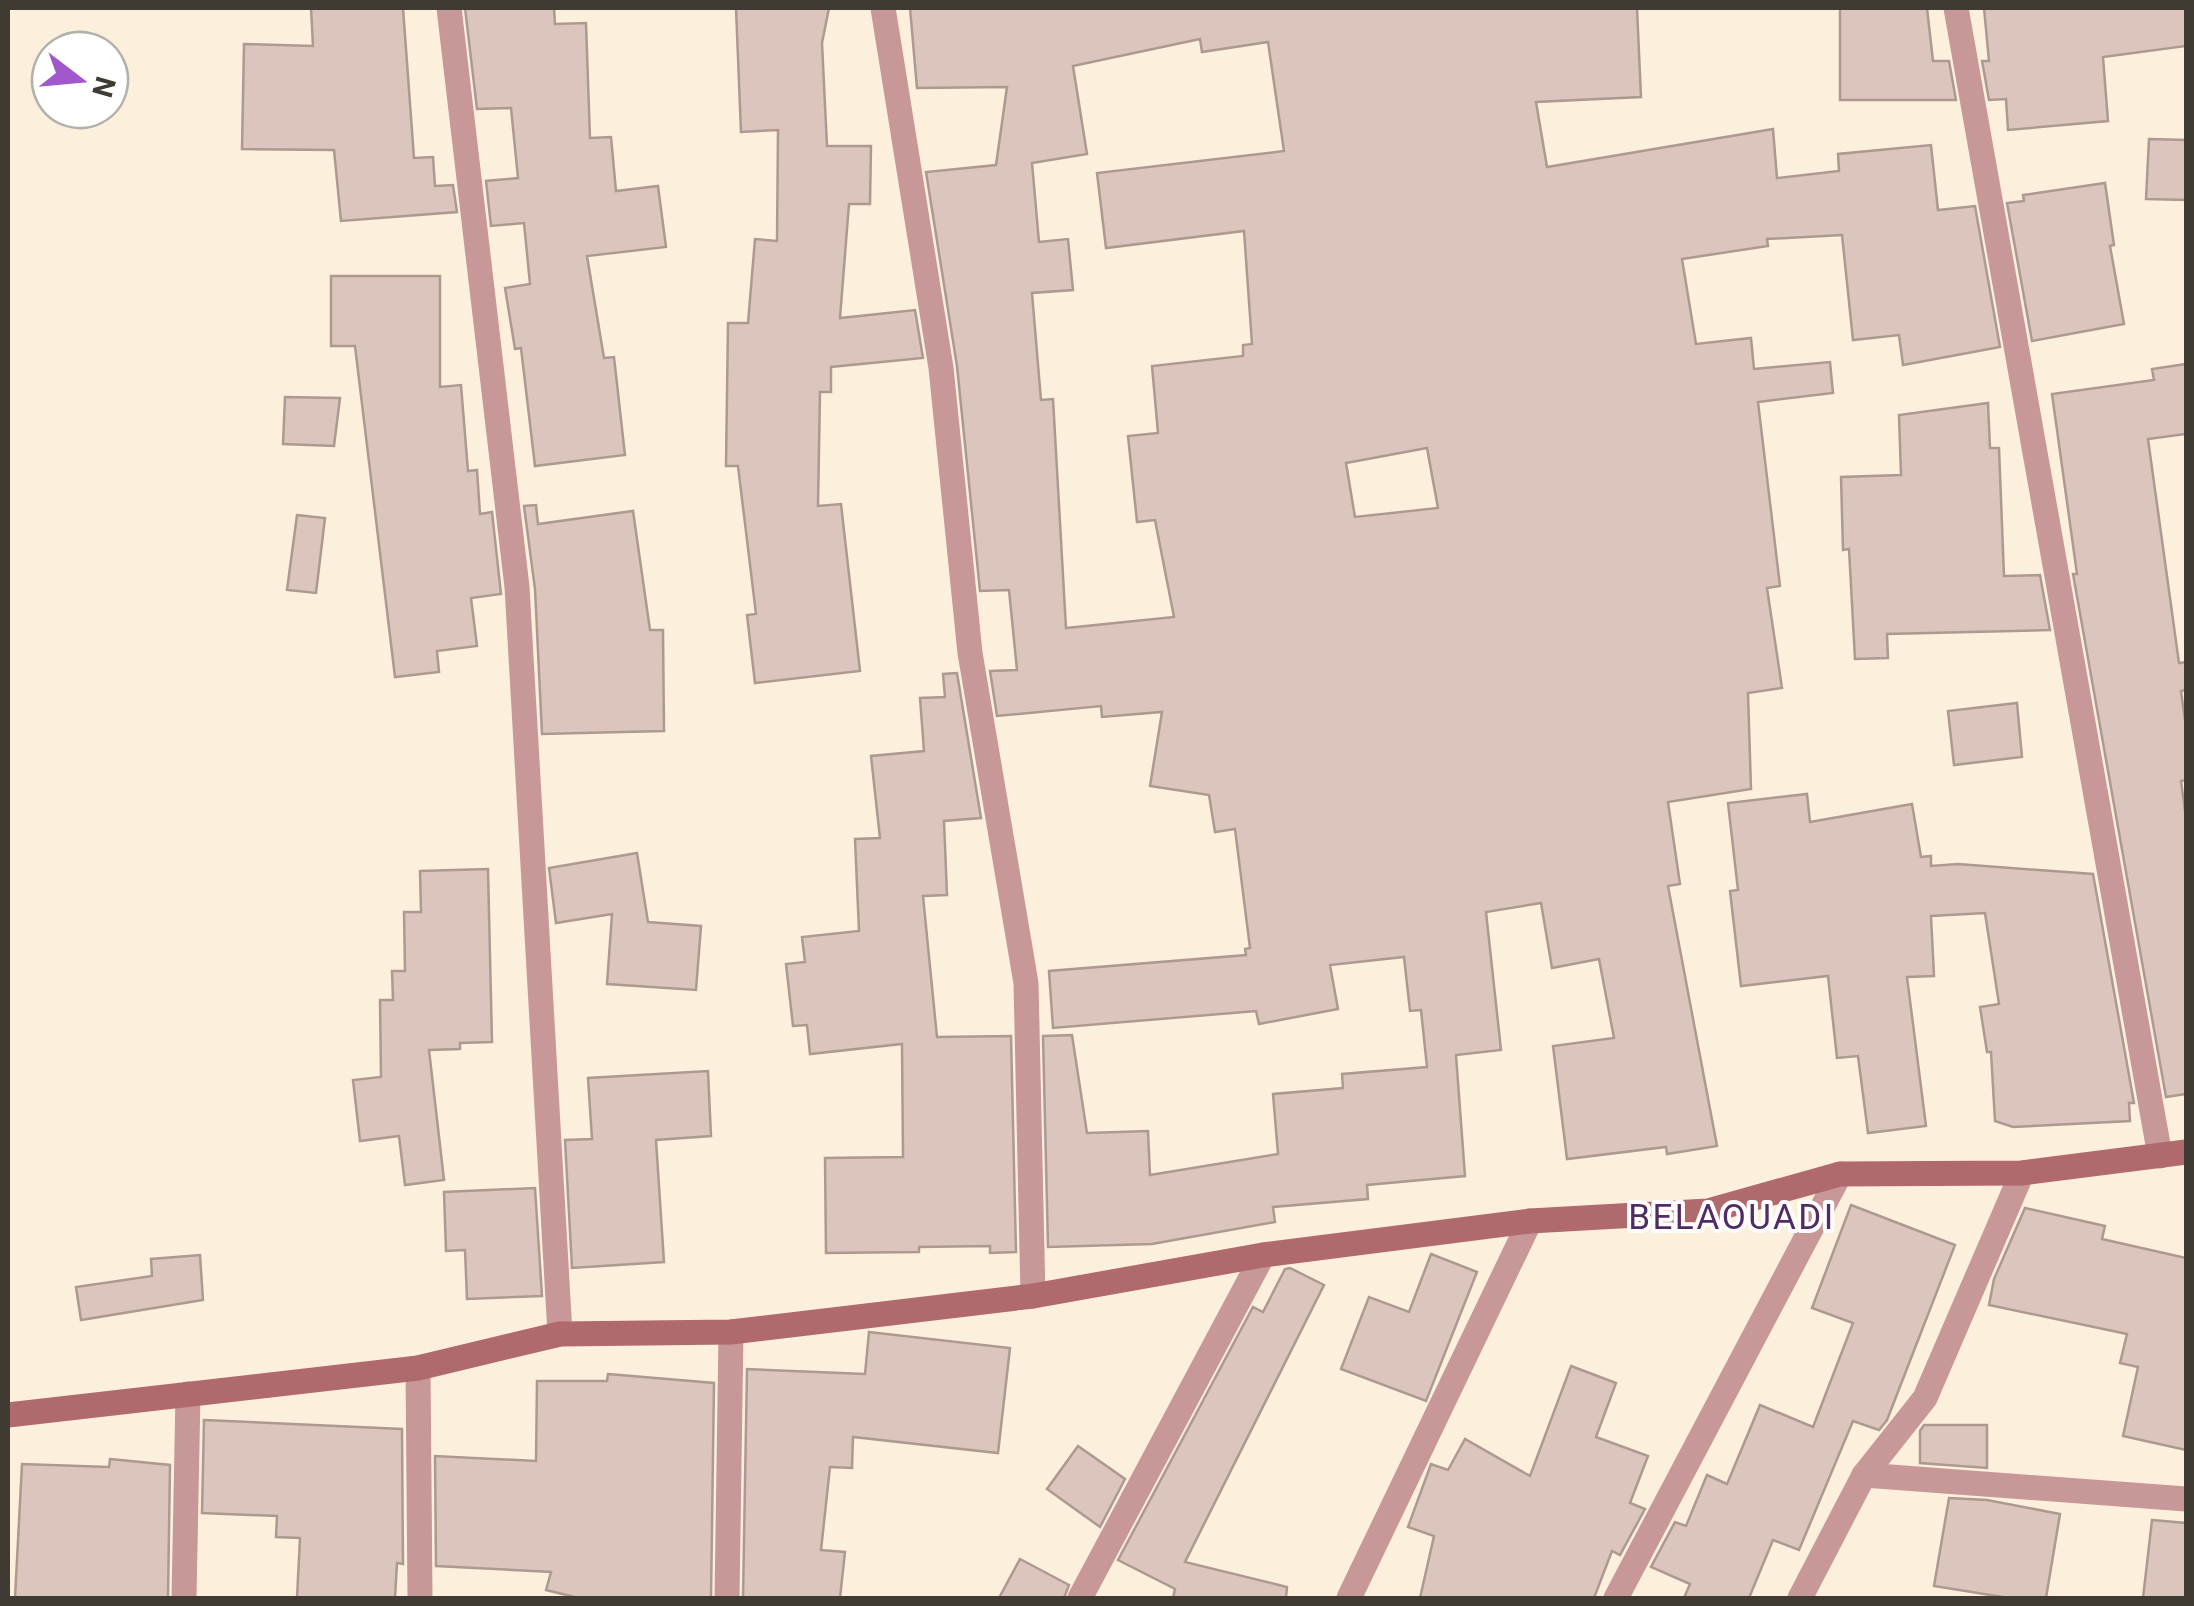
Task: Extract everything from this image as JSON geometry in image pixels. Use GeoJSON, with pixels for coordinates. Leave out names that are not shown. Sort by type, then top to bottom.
{"type":"FeatureCollection","features":[{"type":"Feature","properties":{"kind":"main road"},"geometry":{"type":"LineString","coordinates":[[8,1415],[418,1368],[560,1334],[731,1332],[1033,1296],[1263,1255],[1530,1222],[1708,1210],[1840,1174],[2022,1173],[2186,1152]]}},
{"type":"Feature","properties":{"kind":"street"},"geometry":{"type":"LineString","coordinates":[[449,8],[517,587],[560,1334]]}},
{"type":"Feature","properties":{"kind":"street"},"geometry":{"type":"LineString","coordinates":[[883,8],[941,368],[970,652],[1026,983],[1033,1296]]}},
{"type":"Feature","properties":{"kind":"street"},"geometry":{"type":"LineString","coordinates":[[1956,8],[2160,1156]]}},
{"type":"Feature","properties":{"kind":"street"},"geometry":{"type":"LineString","coordinates":[[1800,1598],[1864,1475],[1925,1398],[2022,1173]]}},
{"type":"Feature","properties":{"kind":"street"},"geometry":{"type":"LineString","coordinates":[[1616,1598],[1840,1174]]}},
{"type":"Feature","properties":{"kind":"street"},"geometry":{"type":"LineString","coordinates":[[1349,1598],[1530,1222]]}},
{"type":"Feature","properties":{"kind":"street"},"geometry":{"type":"LineString","coordinates":[[1080,1598],[1263,1255]]}},
{"type":"Feature","properties":{"kind":"street"},"geometry":{"type":"LineString","coordinates":[[727,1598],[731,1332]]}},
{"type":"Feature","properties":{"kind":"street"},"geometry":{"type":"LineString","coordinates":[[418,1368],[420,1598]]}},
{"type":"Feature","properties":{"kind":"street"},"geometry":{"type":"LineString","coordinates":[[184,1598],[188,1394]]}},
{"type":"Feature","properties":{"kind":"street"},"geometry":{"type":"LineString","coordinates":[[1864,1475],[2186,1499]]}},
{"type":"Feature","properties":{"kind":"building"},"geometry":{"type":"Polygon","coordinates":[[[311,8],[403,8],[414,158],[433,157],[435,186],[453,185],[457,212],[341,221],[334,150],[242,149],[244,44],[313,46],[311,8]]]}},
{"type":"Feature","properties":{"kind":"building"},"geometry":{"type":"Polygon","coordinates":[[[465,8],[554,8],[555,24],[586,23],[590,138],[611,137],[616,191],[658,186],[666,247],[587,256],[604,358],[614,357],[625,455],[535,466],[521,348],[515,349],[505,288],[530,284],[524,223],[491,226],[486,181],[518,178],[511,108],[477,109],[465,8]]]}},
{"type":"Feature","properties":{"kind":"building"},"geometry":{"type":"Polygon","coordinates":[[[736,8],[829,8],[822,43],[827,146],[871,146],[870,204],[849,204],[840,318],[915,310],[923,358],[831,367],[831,392],[820,392],[818,506],[841,504],[860,671],[755,683],[747,615],[756,614],[738,466],[726,466],[728,323],[748,323],[755,239],[777,241],[778,130],[741,132],[736,8]]]}},
{"type":"Feature","properties":{"kind":"building"},"geometry":{"type":"Polygon","coordinates":[[[910,8],[1637,8],[1641,97],[1536,102],[1547,167],[1773,129],[1777,178],[1839,171],[1838,154],[1931,145],[1938,210],[1975,206],[2000,347],[1903,365],[1899,335],[1853,340],[1842,235],[1767,239],[1768,246],[1682,259],[1696,344],[1751,338],[1754,369],[1830,362],[1833,393],[1758,402],[1780,586],[1767,588],[1782,688],[1748,693],[1751,789],[1668,802],[1680,884],[1668,886],[1717,1146],[1667,1154],[1666,1147],[1567,1159],[1553,1046],[1614,1038],[1599,959],[1552,968],[1541,903],[1486,912],[1501,1050],[1456,1055],[1465,1176],[1367,1185],[1368,1199],[1273,1207],[1275,1222],[1152,1244],[1048,1247],[1043,1036],[1072,1035],[1087,1133],[1148,1131],[1150,1175],[1278,1154],[1273,1094],[1343,1088],[1342,1074],[1427,1067],[1421,1010],[1410,1011],[1404,957],[1330,965],[1338,1009],[1259,1024],[1256,1011],[1053,1028],[1049,971],[1246,955],[1245,949],[1250,948],[1235,829],[1215,832],[1209,795],[1150,786],[1162,712],[1102,717],[1101,706],[997,716],[990,671],[1017,670],[1009,590],[980,591],[957,366],[926,172],[996,165],[1007,87],[917,88],[910,8]],[[1200,39],[1073,66],[1087,154],[1032,163],[1039,242],[1068,239],[1073,290],[1032,293],[1041,400],[1053,399],[1066,628],[1174,617],[1155,520],[1137,522],[1128,436],[1158,433],[1152,366],[1243,356],[1243,345],[1252,344],[1244,231],[1106,248],[1097,173],[1284,151],[1268,42],[1202,52],[1200,39]],[[1427,448],[1346,463],[1355,517],[1438,508],[1427,448]]]}},
{"type":"Feature","properties":{"kind":"building"},"geometry":{"type":"Polygon","coordinates":[[[1840,8],[1927,8],[1933,61],[1949,61],[1956,100],[1840,100],[1840,8]]]}},
{"type":"Feature","properties":{"kind":"building"},"geometry":{"type":"Polygon","coordinates":[[[1984,8],[2186,8],[2186,46],[2103,57],[2108,121],[2008,130],[2006,99],[1989,100],[1982,61],[1989,61],[1984,8]]]}},
{"type":"Feature","properties":{"kind":"building"},"geometry":{"type":"Polygon","coordinates":[[[2149,139],[2186,140],[2186,200],[2146,199],[2149,139]]]}},
{"type":"Feature","properties":{"kind":"building"},"geometry":{"type":"Polygon","coordinates":[[[2105,183],[2114,245],[2110,246],[2124,324],[2032,341],[2007,203],[2024,201],[2023,195],[2105,183]]]}},
{"type":"Feature","properties":{"kind":"building"},"geometry":{"type":"Polygon","coordinates":[[[331,276],[440,276],[440,387],[461,385],[468,471],[477,470],[480,514],[492,512],[501,594],[471,598],[477,646],[437,651],[439,672],[395,677],[355,346],[331,346],[331,276]]]}},
{"type":"Feature","properties":{"kind":"building"},"geometry":{"type":"Polygon","coordinates":[[[2186,364],[2186,434],[2148,439],[2179,663],[2186,662],[2186,690],[2181,691],[2186,780],[2181,781],[2186,818],[2186,1094],[2166,1097],[2073,574],[2077,574],[2052,394],[2154,380],[2152,369],[2186,364]]]}},
{"type":"Feature","properties":{"kind":"building"},"geometry":{"type":"Polygon","coordinates":[[[285,397],[340,398],[334,446],[283,444],[285,397]]]}},
{"type":"Feature","properties":{"kind":"building"},"geometry":{"type":"Polygon","coordinates":[[[1988,403],[1990,448],[1999,448],[2004,576],[2040,575],[2050,630],[1887,634],[1888,658],[1855,659],[1849,549],[1843,550],[1841,477],[1901,475],[1899,415],[1988,403]]]}},
{"type":"Feature","properties":{"kind":"building"},"geometry":{"type":"Polygon","coordinates":[[[536,505],[538,524],[633,511],[650,630],[663,630],[664,731],[542,734],[535,589],[524,506],[536,505]]]}},
{"type":"Feature","properties":{"kind":"building"},"geometry":{"type":"Polygon","coordinates":[[[297,515],[325,518],[316,593],[287,590],[297,515]]]}},
{"type":"Feature","properties":{"kind":"building"},"geometry":{"type":"Polygon","coordinates":[[[957,673],[981,818],[944,821],[947,895],[923,896],[937,1037],[1011,1036],[1016,1252],[990,1253],[990,1246],[826,1253],[825,1158],[903,1157],[902,1044],[810,1054],[807,1025],[793,1026],[786,964],[805,962],[802,937],[859,931],[855,839],[880,838],[871,756],[924,751],[920,698],[945,697],[943,674],[957,673]]]}},
{"type":"Feature","properties":{"kind":"building"},"geometry":{"type":"Polygon","coordinates":[[[2017,703],[2022,757],[1954,765],[1948,711],[2017,703]]]}},
{"type":"Feature","properties":{"kind":"building"},"geometry":{"type":"Polygon","coordinates":[[[1807,794],[1810,822],[1912,804],[1921,857],[1931,856],[1931,866],[1958,864],[2093,874],[2134,1103],[2129,1103],[2130,1121],[2013,1127],[1995,1121],[1991,1052],[1987,1052],[1980,1007],[1999,1004],[1985,913],[1931,916],[1934,976],[1907,977],[1926,1126],[1868,1133],[1858,1056],[1837,1058],[1828,976],[1741,986],[1730,891],[1738,890],[1728,803],[1807,794]]]}},
{"type":"Feature","properties":{"kind":"building"},"geometry":{"type":"Polygon","coordinates":[[[637,853],[648,922],[701,926],[696,990],[607,984],[612,914],[556,923],[549,868],[637,853]]]}},
{"type":"Feature","properties":{"kind":"building"},"geometry":{"type":"Polygon","coordinates":[[[488,869],[492,1042],[460,1043],[460,1049],[429,1050],[444,1180],[405,1185],[399,1136],[360,1141],[353,1080],[381,1077],[380,1000],[393,1000],[392,971],[405,971],[404,912],[421,912],[420,871],[488,869]]]}},
{"type":"Feature","properties":{"kind":"building"},"geometry":{"type":"Polygon","coordinates":[[[708,1071],[711,1136],[656,1140],[664,1262],[572,1268],[565,1140],[592,1139],[588,1078],[708,1071]]]}},
{"type":"Feature","properties":{"kind":"building"},"geometry":{"type":"Polygon","coordinates":[[[535,1188],[542,1296],[467,1299],[465,1250],[446,1251],[444,1192],[535,1188]]]}},
{"type":"Feature","properties":{"kind":"building"},"geometry":{"type":"Polygon","coordinates":[[[1851,1205],[1955,1245],[1887,1420],[1879,1430],[1853,1421],[1799,1550],[1773,1540],[1749,1598],[1684,1598],[1690,1584],[1651,1567],[1675,1522],[1686,1526],[1707,1475],[1727,1484],[1760,1405],[1813,1427],[1853,1323],[1812,1308],[1851,1205]]]}},
{"type":"Feature","properties":{"kind":"building"},"geometry":{"type":"Polygon","coordinates":[[[2025,1208],[2105,1226],[2102,1239],[2186,1258],[2186,1450],[2123,1436],[2138,1367],[2120,1363],[2127,1334],[1989,1305],[1994,1279],[2025,1208]]]}},
{"type":"Feature","properties":{"kind":"building"},"geometry":{"type":"Polygon","coordinates":[[[1431,1254],[1477,1272],[1426,1401],[1341,1369],[1369,1297],[1409,1312],[1431,1254]]]}},
{"type":"Feature","properties":{"kind":"building"},"geometry":{"type":"Polygon","coordinates":[[[200,1255],[203,1300],[81,1320],[76,1287],[152,1276],[151,1259],[200,1255]]]}},
{"type":"Feature","properties":{"kind":"building"},"geometry":{"type":"Polygon","coordinates":[[[1285,1269],[1324,1285],[1185,1562],[1287,1587],[1286,1598],[1173,1598],[1175,1589],[1118,1560],[1253,1307],[1263,1312],[1285,1269]]]}},
{"type":"Feature","properties":{"kind":"building"},"geometry":{"type":"Polygon","coordinates":[[[869,1332],[1010,1348],[998,1453],[853,1437],[852,1468],[830,1467],[821,1550],[845,1552],[840,1598],[743,1598],[747,1369],[865,1374],[869,1332]]]}},
{"type":"Feature","properties":{"kind":"building"},"geometry":{"type":"Polygon","coordinates":[[[1571,1366],[1616,1383],[1596,1437],[1648,1456],[1630,1503],[1645,1509],[1620,1555],[1612,1551],[1594,1598],[1420,1598],[1434,1536],[1408,1527],[1431,1464],[1448,1470],[1465,1439],[1530,1476],[1571,1366]]]}},
{"type":"Feature","properties":{"kind":"building"},"geometry":{"type":"Polygon","coordinates":[[[608,1374],[714,1383],[711,1598],[579,1598],[546,1590],[551,1572],[436,1566],[435,1456],[536,1461],[537,1381],[607,1381],[608,1374]]]}},
{"type":"Feature","properties":{"kind":"building"},"geometry":{"type":"Polygon","coordinates":[[[204,1420],[402,1429],[403,1564],[397,1563],[395,1598],[297,1598],[300,1538],[276,1537],[277,1516],[202,1513],[204,1420]]]}},
{"type":"Feature","properties":{"kind":"building"},"geometry":{"type":"Polygon","coordinates":[[[1924,1425],[1987,1425],[1987,1468],[1920,1463],[1920,1431],[1924,1425]]]}},
{"type":"Feature","properties":{"kind":"building"},"geometry":{"type":"Polygon","coordinates":[[[1078,1446],[1125,1479],[1100,1527],[1047,1489],[1078,1446]]]}},
{"type":"Feature","properties":{"kind":"building"},"geometry":{"type":"Polygon","coordinates":[[[110,1459],[170,1465],[168,1598],[15,1598],[22,1464],[109,1467],[110,1459]]]}},
{"type":"Feature","properties":{"kind":"building"},"geometry":{"type":"Polygon","coordinates":[[[1949,1498],[1987,1500],[2060,1514],[2046,1598],[2009,1598],[1934,1586],[1949,1498]]]}},
{"type":"Feature","properties":{"kind":"building"},"geometry":{"type":"Polygon","coordinates":[[[2152,1520],[2186,1523],[2186,1598],[2143,1598],[2152,1520]]]}},
{"type":"Feature","properties":{"kind":"building"},"geometry":{"type":"Polygon","coordinates":[[[1020,1559],[1069,1585],[1064,1598],[999,1598],[1020,1559]]]}},
{"type":"Feature","properties":{"kind":"district","name":"BELAOUADI"},"geometry":{"type":"Point","coordinates":[1732,1217]}}]}
